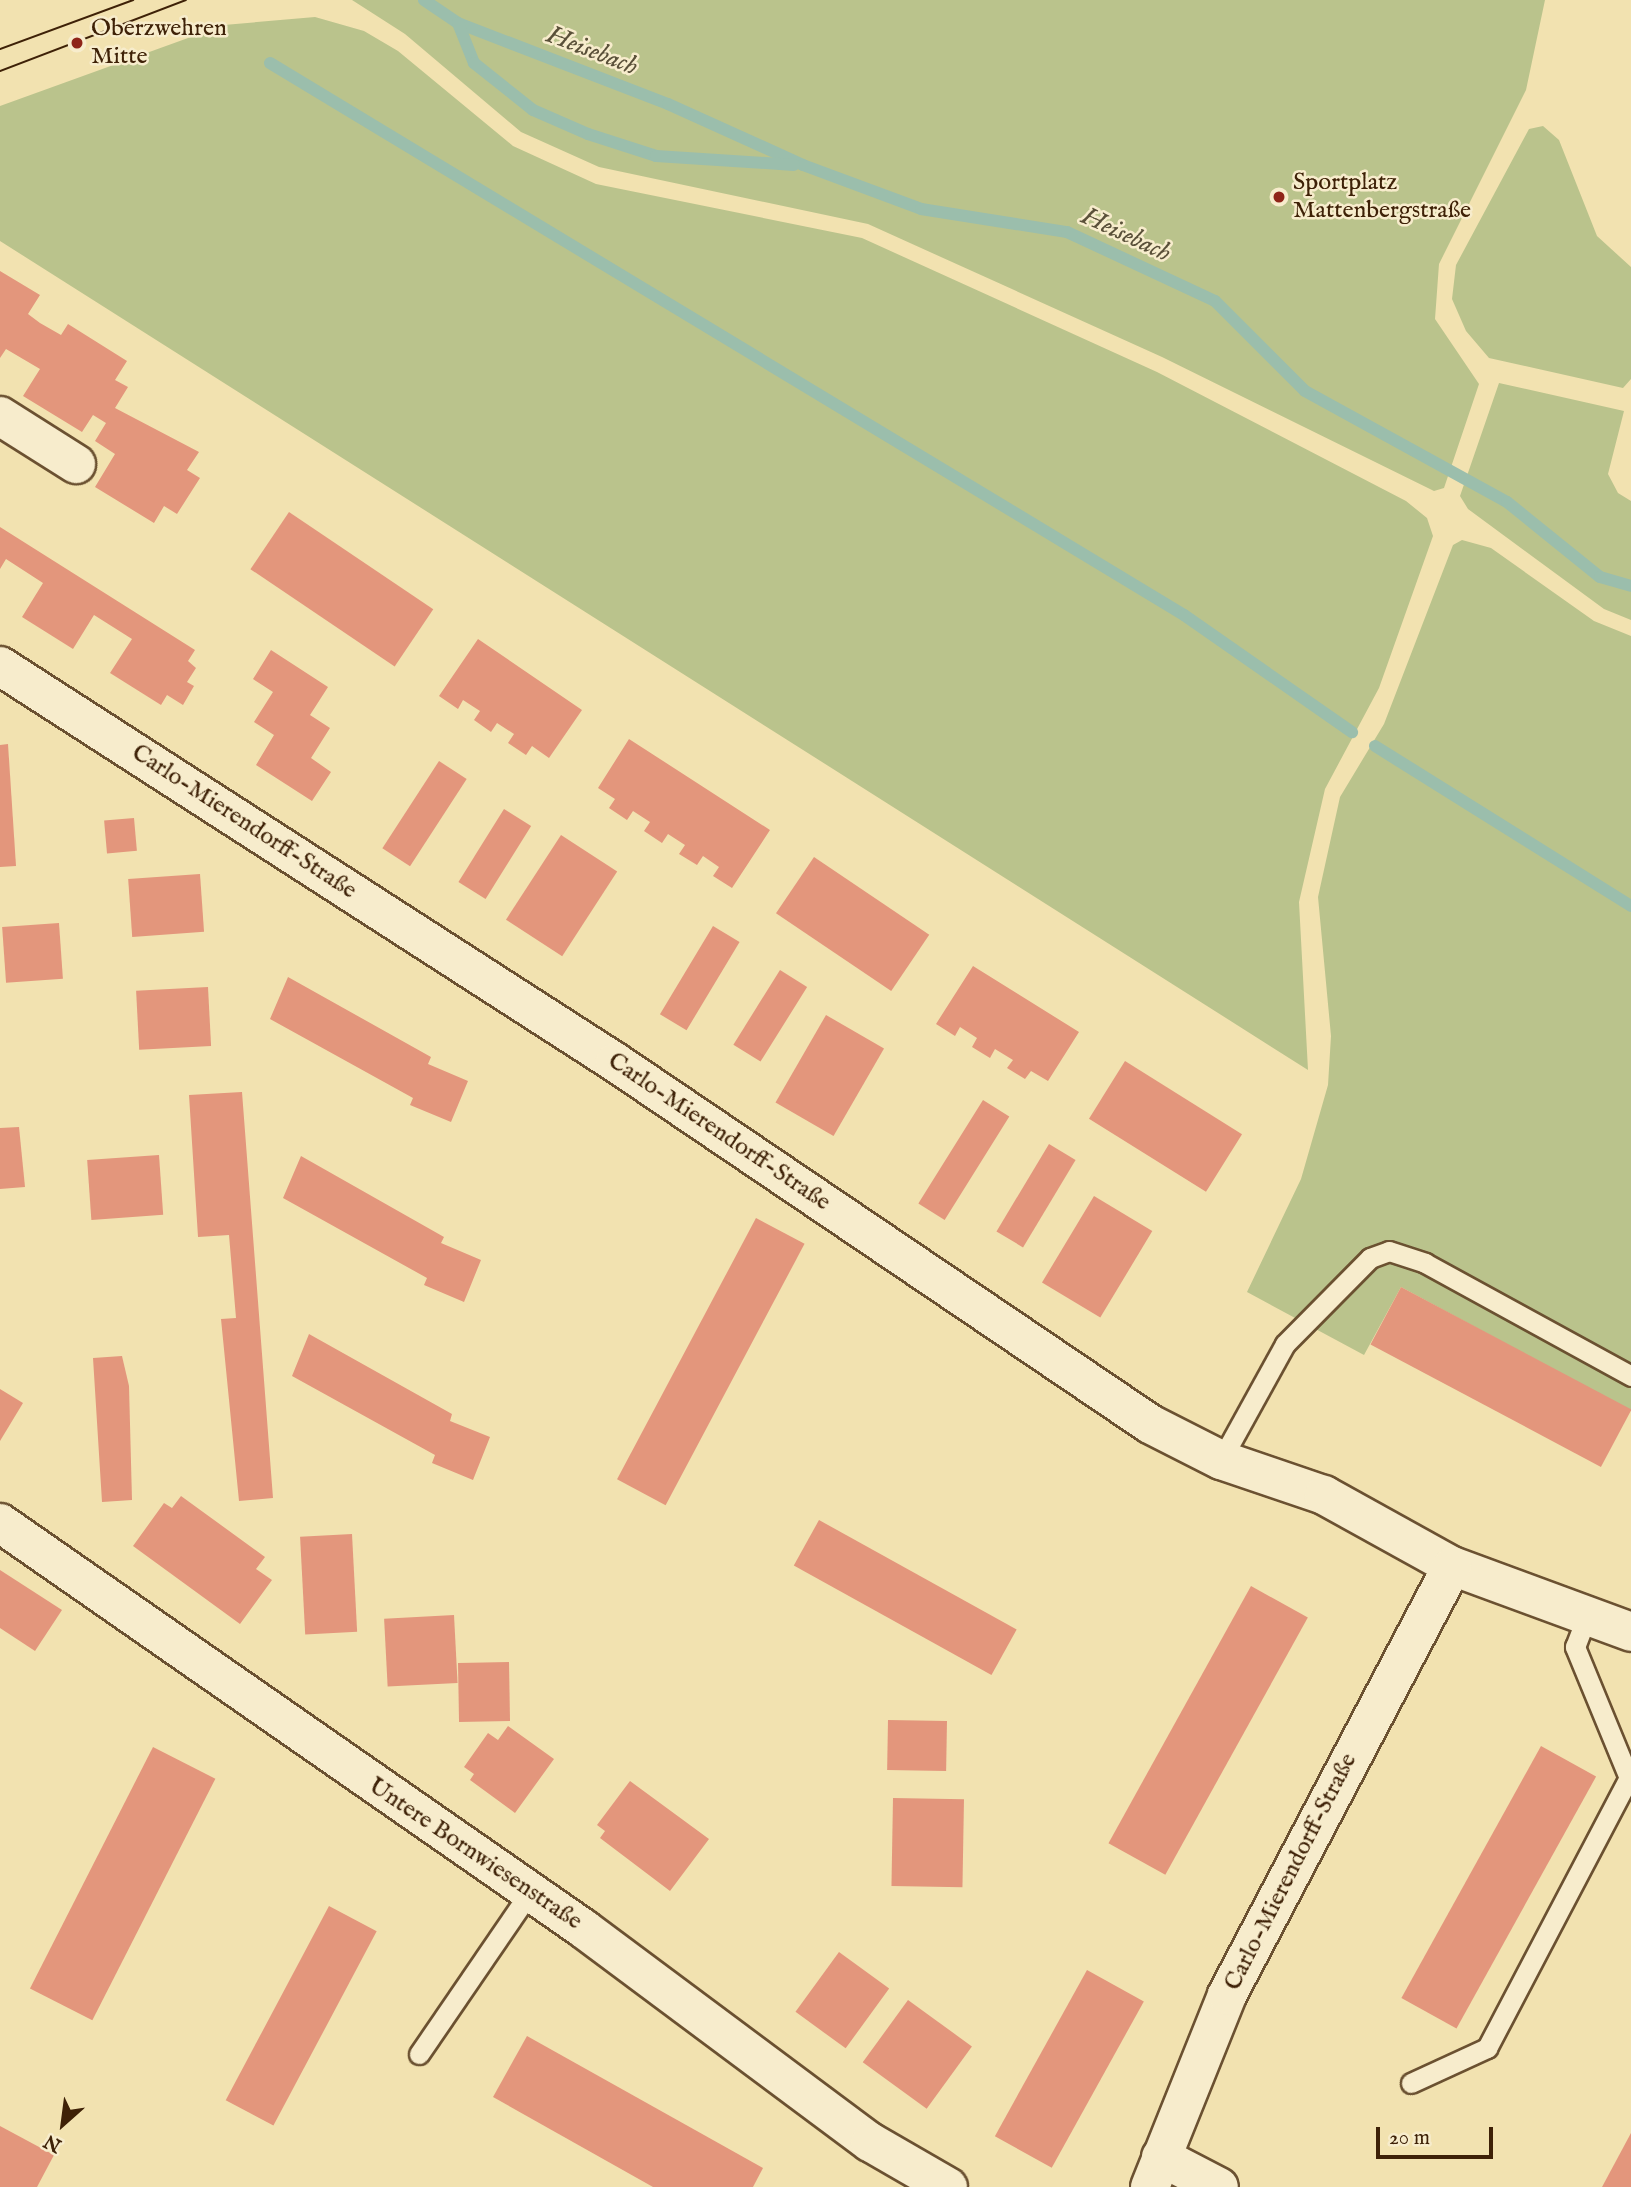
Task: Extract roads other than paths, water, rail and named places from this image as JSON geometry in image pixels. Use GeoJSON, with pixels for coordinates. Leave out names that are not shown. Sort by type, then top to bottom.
{"type":"FeatureCollection","features":[{"type":"Feature","properties":{"kind":"street"},"geometry":{"type":"LineString","coordinates":[[0,416],[76,464]]}},
{"type":"Feature","properties":{"kind":"street","name":"Carlo-Mierendorff-Straße"},"geometry":{"type":"LineString","coordinates":[[0,666],[626,1070],[1150,1424],[1221,1460],[1324,1495],[1452,1566],[1631,1632]]}},
{"type":"Feature","properties":{"kind":"street","name":"Untere Bornwiesenstraße"},"geometry":{"type":"LineString","coordinates":[[0,1523],[530,1892],[870,2142],[948,2187]]}},
{"type":"Feature","properties":{"kind":"street","name":"Carlo-Mierendorff-Straße"},"geometry":{"type":"LineString","coordinates":[[1155,2172],[1233,1983],[1452,1566]]}},
{"type":"Feature","properties":{"kind":"street"},"geometry":{"type":"LineString","coordinates":[[1155,2172],[1219,2187]]}},
{"type":"Feature","properties":{"kind":"lane"},"geometry":{"type":"LineString","coordinates":[[1221,1460],[1285,1344],[1370,1258],[1389,1251],[1425,1263],[1631,1376]]}},
{"type":"Feature","properties":{"kind":"lane"},"geometry":{"type":"LineString","coordinates":[[1411,2082],[1487,2048],[1629,1778],[1575,1647],[1587,1616]]}},
{"type":"Feature","properties":{"kind":"lane"},"geometry":{"type":"LineString","coordinates":[[419,2054],[530,1892]]}},
{"type":"Feature","properties":{"kind":"waterway","name":"Heisebach"},"geometry":{"type":"LineString","coordinates":[[424,0],[458,23],[668,104],[803,165],[921,209],[1067,232],[1215,301],[1305,391],[1507,502],[1600,577],[1631,586]]}},
{"type":"Feature","properties":{"kind":"waterway"},"geometry":{"type":"LineString","coordinates":[[458,23],[474,63],[533,110],[588,134],[656,156],[794,165]]}},
{"type":"Feature","properties":{"kind":"waterway"},"geometry":{"type":"LineString","coordinates":[[270,63],[1184,615],[1352,732]]}},
{"type":"Feature","properties":{"kind":"waterway"},"geometry":{"type":"LineString","coordinates":[[1375,746],[1631,906]]}},
{"type":"Feature","properties":{"kind":"tram line"},"geometry":{"type":"LineString","coordinates":[[0,49],[133,0]]}},
{"type":"Feature","properties":{"kind":"tram line"},"geometry":{"type":"LineString","coordinates":[[0,71],[186,0]]}},
{"type":"Feature","properties":{"kind":"place","name":"Oberzwehren Mitte"},"geometry":{"type":"Point","coordinates":[77,43]}},
{"type":"Feature","properties":{"kind":"place","name":"Sportplatz Mattenbergstraße"},"geometry":{"type":"Point","coordinates":[1279,197]}}]}
